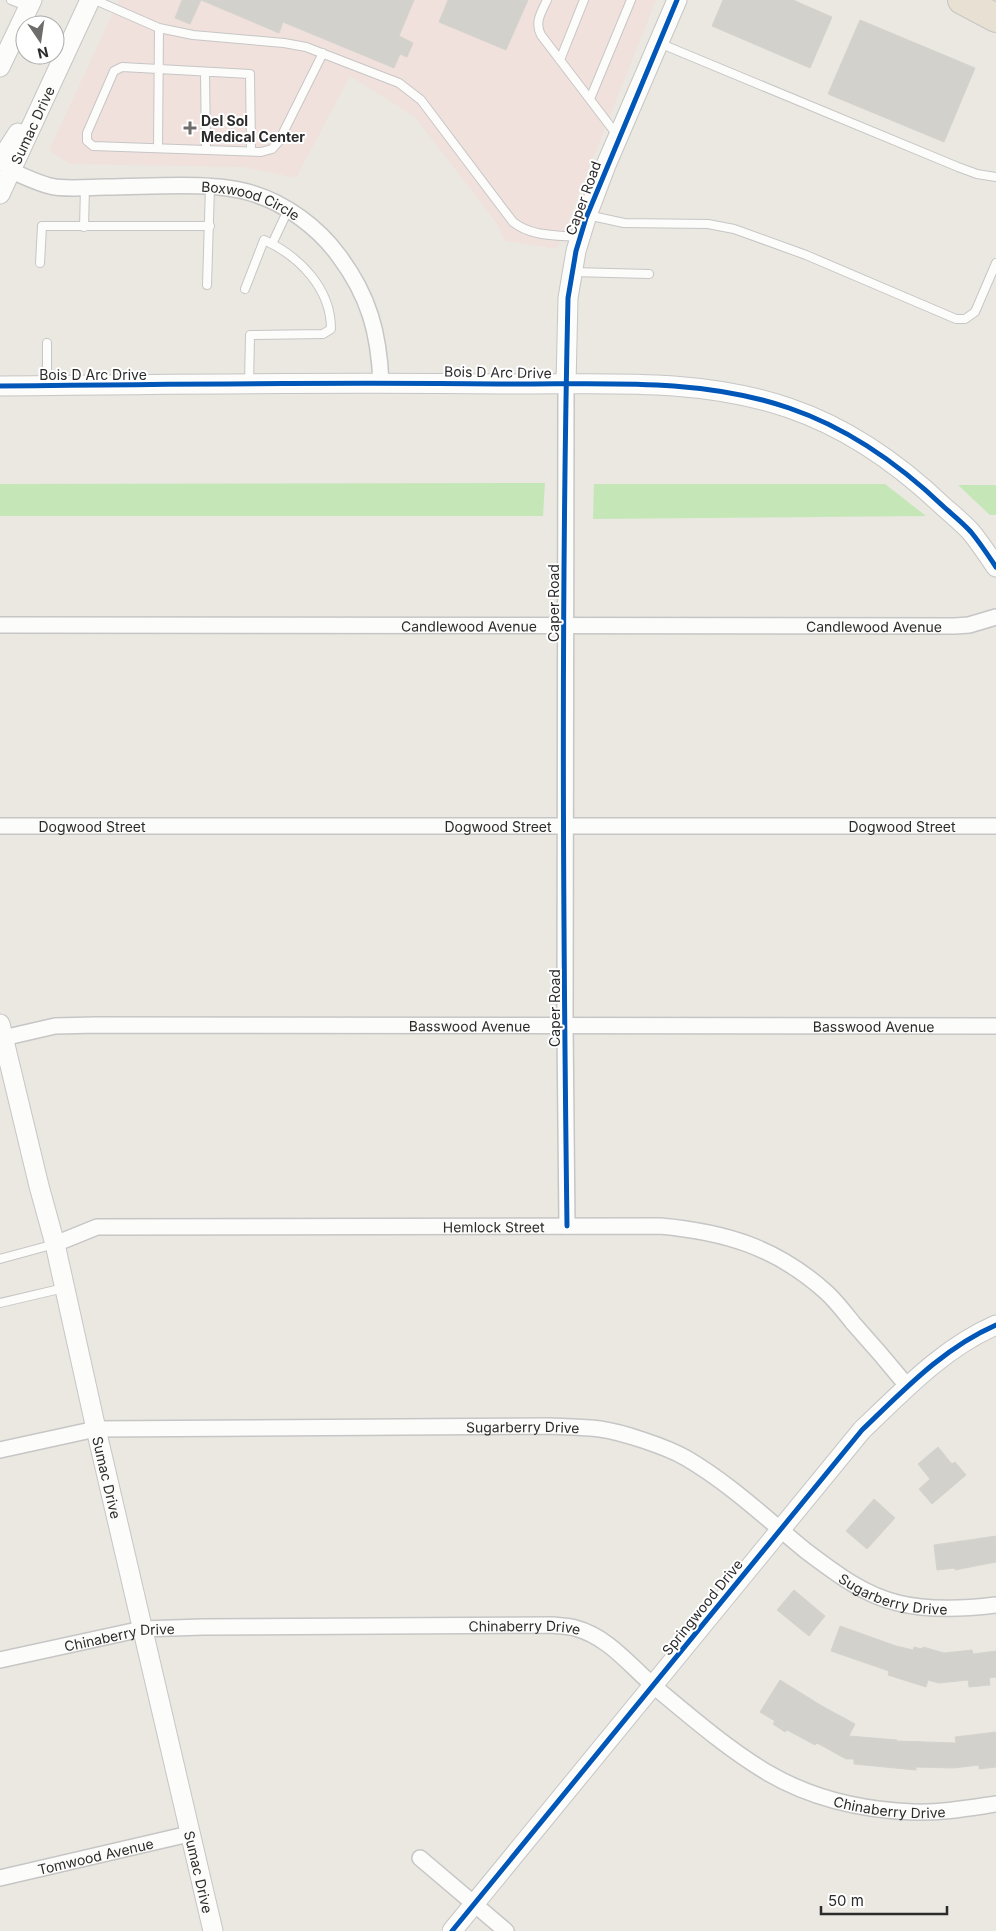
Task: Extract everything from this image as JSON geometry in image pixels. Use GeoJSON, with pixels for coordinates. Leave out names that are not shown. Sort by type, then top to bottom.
{"type":"FeatureCollection","features":[{"type":"Feature","properties":{"kind":"highway"},"geometry":{"type":"LineString","coordinates":[[962,0],[996,18]]}},
{"type":"Feature","properties":{"kind":"street","name":"Sumac Drive"},"geometry":{"type":"LineString","coordinates":[[0,194],[6,166],[54,80],[90,0]]}},
{"type":"Feature","properties":{"kind":"street","name":"Caper Road"},"geometry":{"type":"LineString","coordinates":[[567,1226],[564,625],[568,298],[580,237],[587,215],[618,137],[677,0]]}},
{"type":"Feature","properties":{"kind":"street"},"geometry":{"type":"LineString","coordinates":[[0,67],[30,4]]}},
{"type":"Feature","properties":{"kind":"street","name":"Boxwood Circle"},"geometry":{"type":"LineString","coordinates":[[6,166],[52,187],[210,187],[250,193],[288,210],[308,224],[332,246],[352,274],[365,299],[374,326],[380,354],[380,382]]}},
{"type":"Feature","properties":{"kind":"street","name":"Bois D Arc Drive"},"geometry":{"type":"LineString","coordinates":[[0,386],[380,382],[648,385],[703,389],[744,396],[789,408],[814,419],[860,441],[893,463],[927,490],[970,531],[996,567]]}},
{"type":"Feature","properties":{"kind":"street","name":"Candlewood Avenue"},"geometry":{"type":"LineString","coordinates":[[0,625],[955,626],[969,625],[996,617]]}},
{"type":"Feature","properties":{"kind":"street","name":"Dogwood Street"},"geometry":{"type":"LineString","coordinates":[[0,826],[996,826]]}},
{"type":"Feature","properties":{"kind":"street","name":"Basswood Avenue"},"geometry":{"type":"LineString","coordinates":[[2,1041],[55,1026],[996,1026]]}},
{"type":"Feature","properties":{"kind":"street","name":"Sumac Drive"},"geometry":{"type":"LineString","coordinates":[[2,1041],[55,1244],[96,1429],[213,1931]]}},
{"type":"Feature","properties":{"kind":"street","name":"Hemlock Street"},"geometry":{"type":"LineString","coordinates":[[55,1244],[97,1227],[339,1225],[660,1226],[697,1230],[736,1239],[770,1253],[803,1273],[827,1293],[908,1387]]}},
{"type":"Feature","properties":{"kind":"street","name":"Springwood Drive"},"geometry":{"type":"LineString","coordinates":[[452,1931],[862,1430],[932,1365],[963,1343],[996,1325]]}},
{"type":"Feature","properties":{"kind":"street","name":"Sugarberry Drive"},"geometry":{"type":"LineString","coordinates":[[0,1450],[96,1429],[550,1426],[601,1429],[648,1442],[685,1457],[720,1481],[836,1574],[867,1593],[898,1603],[934,1607],[961,1609],[996,1605]]}},
{"type":"Feature","properties":{"kind":"street","name":"Chinaberry Drive"},"geometry":{"type":"LineString","coordinates":[[0,1660],[142,1629],[203,1627],[559,1626],[574,1628],[595,1636],[609,1645],[702,1726],[767,1772],[818,1795],[859,1806],[914,1812],[944,1811],[996,1804]]}},
{"type":"Feature","properties":{"kind":"street","name":"Tomwood Avenue"},"geometry":{"type":"LineString","coordinates":[[0,1878],[190,1834]]}},
{"type":"Feature","properties":{"kind":"street"},"geometry":{"type":"LineString","coordinates":[[420,1858],[506,1931]]}},
{"type":"Feature","properties":{"kind":"lane"},"geometry":{"type":"LineString","coordinates":[[11,0],[30,4]]}},
{"type":"Feature","properties":{"kind":"lane"},"geometry":{"type":"LineString","coordinates":[[95,0],[159,28],[193,36],[284,43],[306,47],[399,83],[421,100],[513,222],[523,230],[539,234],[580,237]]}},
{"type":"Feature","properties":{"kind":"lane"},"geometry":{"type":"LineString","coordinates":[[547,0],[539,18],[538,30],[618,137]]}},
{"type":"Feature","properties":{"kind":"lane"},"geometry":{"type":"LineString","coordinates":[[560,60],[584,0]]}},
{"type":"Feature","properties":{"kind":"lane"},"geometry":{"type":"LineString","coordinates":[[590,99],[630,0]]}},
{"type":"Feature","properties":{"kind":"lane"},"geometry":{"type":"LineString","coordinates":[[158,148],[159,28]]}},
{"type":"Feature","properties":{"kind":"lane"},"geometry":{"type":"LineString","coordinates":[[659,42],[958,167],[977,174],[996,177]]}},
{"type":"Feature","properties":{"kind":"lane"},"geometry":{"type":"LineString","coordinates":[[251,151],[250,74],[122,67],[114,71],[87,133],[87,141],[93,146],[206,148],[261,152],[272,149],[279,141],[323,53]]}},
{"type":"Feature","properties":{"kind":"lane"},"geometry":{"type":"LineString","coordinates":[[205,72],[206,148]]}},
{"type":"Feature","properties":{"kind":"lane"},"geometry":{"type":"LineString","coordinates":[[84,227],[85,187]]}},
{"type":"Feature","properties":{"kind":"lane"},"geometry":{"type":"LineString","coordinates":[[207,285],[210,187]]}},
{"type":"Feature","properties":{"kind":"lane"},"geometry":{"type":"LineString","coordinates":[[272,244],[288,210]]}},
{"type":"Feature","properties":{"kind":"lane"},"geometry":{"type":"LineString","coordinates":[[587,215],[624,222],[708,224],[734,229],[806,255],[956,320],[965,319],[975,312],[996,262]]}},
{"type":"Feature","properties":{"kind":"lane"},"geometry":{"type":"LineString","coordinates":[[40,264],[42,226],[210,226]]}},
{"type":"Feature","properties":{"kind":"lane"},"geometry":{"type":"LineString","coordinates":[[245,289],[264,240],[282,248],[311,274],[318,283],[331,316],[331,329],[323,334],[250,334],[249,384]]}},
{"type":"Feature","properties":{"kind":"lane"},"geometry":{"type":"LineString","coordinates":[[572,272],[648,274]]}},
{"type":"Feature","properties":{"kind":"lane"},"geometry":{"type":"LineString","coordinates":[[47,343],[47,386]]}},
{"type":"Feature","properties":{"kind":"lane"},"geometry":{"type":"LineString","coordinates":[[0,1259],[55,1244]]}},
{"type":"Feature","properties":{"kind":"lane"},"geometry":{"type":"LineString","coordinates":[[0,1303],[65,1288]]}},
{"type":"Feature","properties":{"kind":"shaded area","name":"Del Sol Medical Center"},"geometry":{"type":"Polygon","coordinates":[[[119,0],[656,0],[557,249],[505,241],[497,224],[415,117],[350,76],[296,178],[243,167],[70,164],[49,150],[119,0]]]}},
{"type":"Feature","properties":{"kind":"green space"},"geometry":{"type":"Polygon","coordinates":[[[545,483],[543,516],[0,516],[0,484],[545,483]]]}},
{"type":"Feature","properties":{"kind":"green space"},"geometry":{"type":"Polygon","coordinates":[[[594,484],[885,484],[926,516],[593,519],[594,484]]]}},
{"type":"Feature","properties":{"kind":"green space"},"geometry":{"type":"Polygon","coordinates":[[[958,485],[996,485],[996,515],[990,515],[958,485]]]}},
{"type":"Feature","properties":{"kind":"building"},"geometry":{"type":"Polygon","coordinates":[[[182,0],[201,0],[190,24],[175,18],[182,0]]]}},
{"type":"Feature","properties":{"kind":"building"},"geometry":{"type":"Polygon","coordinates":[[[201,0],[414,0],[399,36],[413,43],[407,57],[400,54],[394,68],[283,22],[279,33],[201,0]]]}},
{"type":"Feature","properties":{"kind":"building"},"geometry":{"type":"Polygon","coordinates":[[[448,0],[528,0],[506,50],[439,22],[448,0]]]}},
{"type":"Feature","properties":{"kind":"building"},"geometry":{"type":"Polygon","coordinates":[[[723,0],[793,0],[832,17],[810,68],[712,26],[723,0]]]}},
{"type":"Feature","properties":{"kind":"building"},"geometry":{"type":"Polygon","coordinates":[[[860,20],[975,68],[944,142],[828,94],[860,20]]]}},
{"type":"Feature","properties":{"kind":"building"},"geometry":{"type":"Polygon","coordinates":[[[938,1447],[952,1464],[955,1462],[966,1475],[932,1504],[919,1489],[930,1479],[918,1464],[938,1447]]]}},
{"type":"Feature","properties":{"kind":"building"},"geometry":{"type":"Polygon","coordinates":[[[874,1499],[895,1518],[867,1549],[846,1531],[874,1499]]]}},
{"type":"Feature","properties":{"kind":"building"},"geometry":{"type":"Polygon","coordinates":[[[996,1536],[996,1562],[955,1570],[955,1568],[937,1570],[934,1545],[996,1536]]]}},
{"type":"Feature","properties":{"kind":"building"},"geometry":{"type":"Polygon","coordinates":[[[794,1590],[825,1616],[809,1636],[777,1610],[794,1590]]]}},
{"type":"Feature","properties":{"kind":"building"},"geometry":{"type":"Polygon","coordinates":[[[840,1626],[896,1646],[913,1650],[914,1647],[922,1649],[923,1647],[944,1653],[972,1650],[973,1654],[996,1651],[996,1677],[989,1678],[990,1685],[969,1687],[968,1680],[939,1683],[928,1680],[926,1687],[888,1675],[889,1671],[831,1651],[840,1626]]]}},
{"type":"Feature","properties":{"kind":"building"},"geometry":{"type":"Polygon","coordinates":[[[780,1680],[855,1724],[849,1736],[896,1741],[956,1743],[955,1737],[996,1732],[996,1767],[979,1769],[979,1765],[953,1768],[916,1767],[916,1770],[854,1764],[854,1759],[846,1759],[817,1743],[815,1745],[787,1730],[785,1732],[773,1724],[775,1721],[760,1712],[780,1680]]]}},
{"type":"Feature","properties":{"kind":"cycle path"},"geometry":{"type":"LineString","coordinates":[[567,1226],[563,762],[568,298],[576,251],[586,218],[677,0]]}},
{"type":"Feature","properties":{"kind":"cycle path"},"geometry":{"type":"LineString","coordinates":[[0,386],[312,383],[645,384],[718,391],[754,398],[811,416],[872,449],[909,476],[965,525],[978,540],[996,567]]}},
{"type":"Feature","properties":{"kind":"cycle path"},"geometry":{"type":"LineString","coordinates":[[452,1931],[862,1430],[908,1386],[941,1358],[958,1346],[996,1325]]}},
{"type":"Feature","properties":{"kind":"place","name":"Del Sol Medical Center"},"geometry":{"type":"Point","coordinates":[190,128]}}]}
